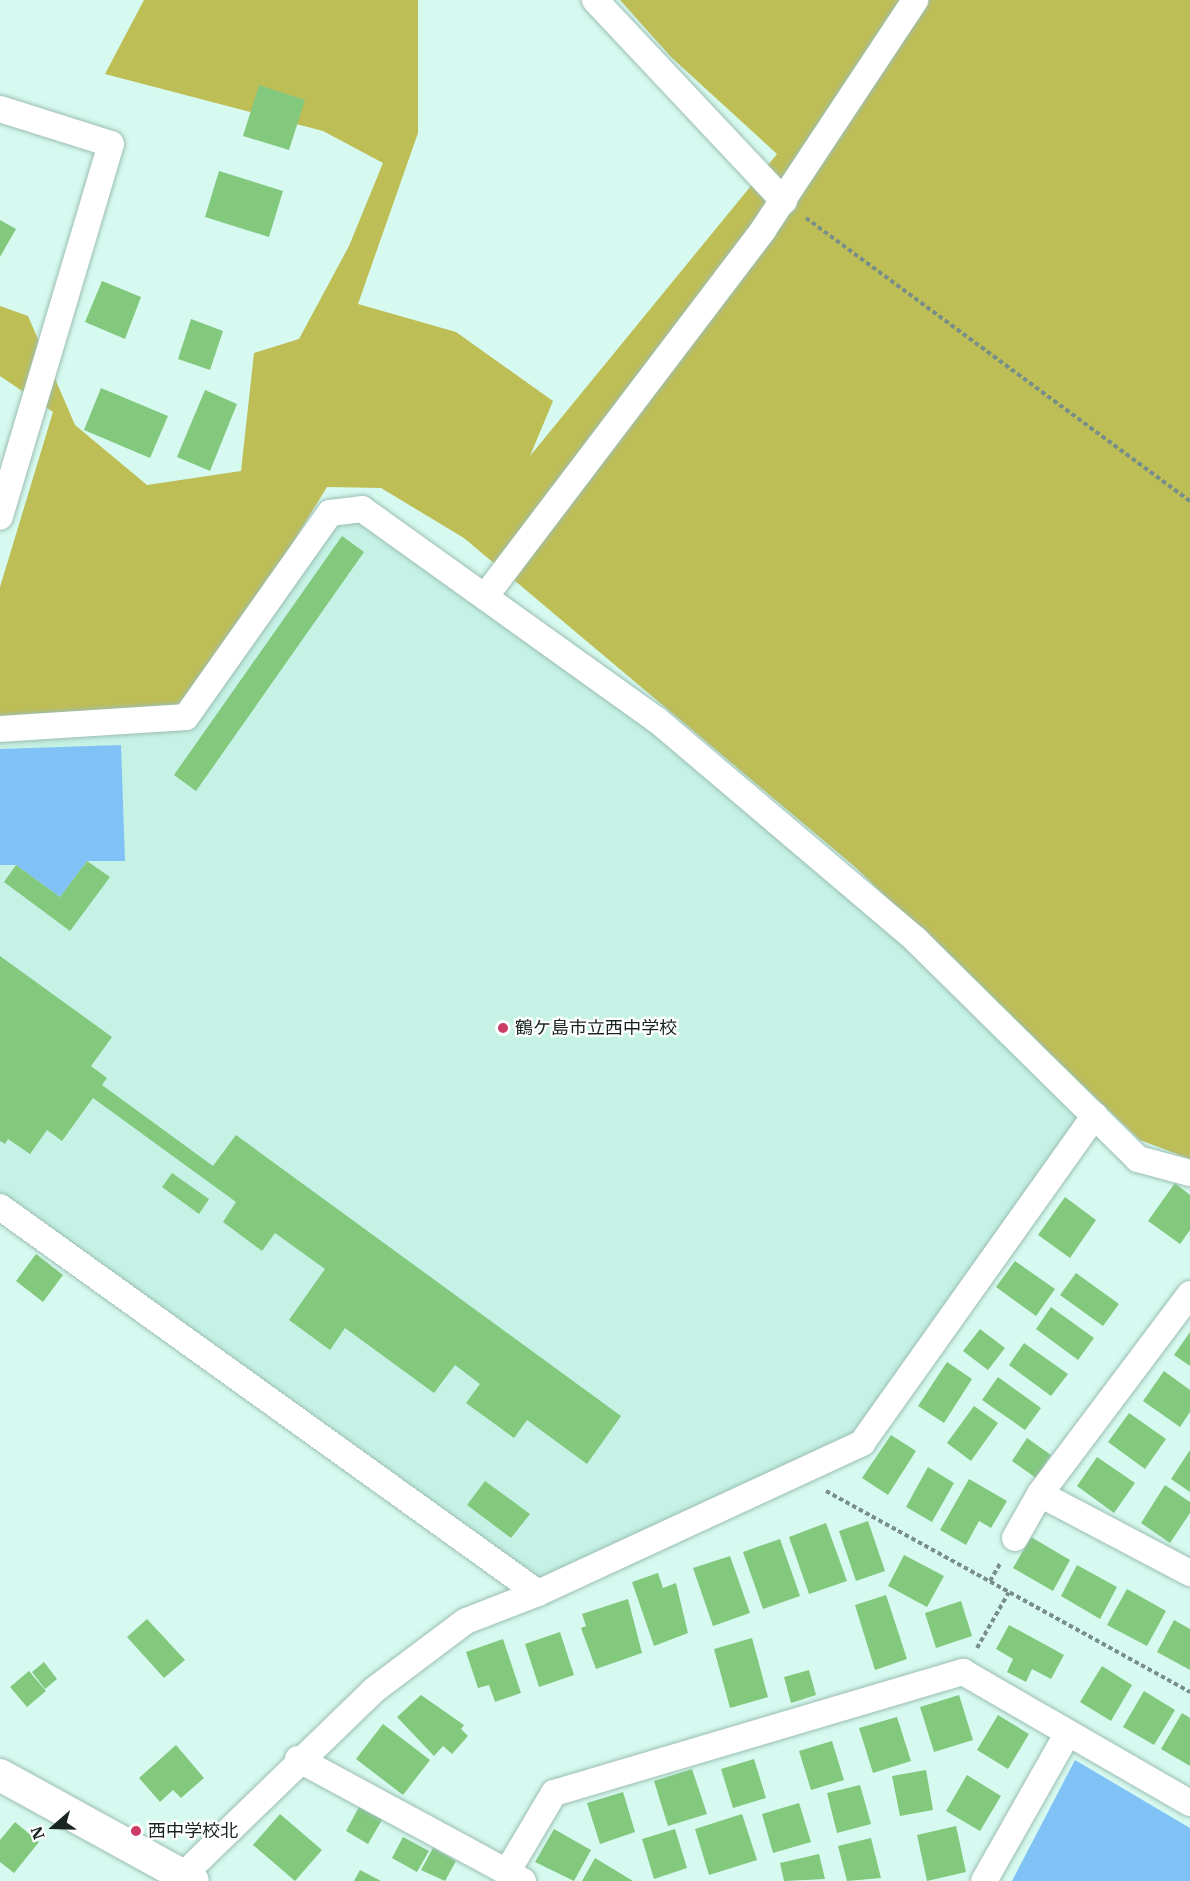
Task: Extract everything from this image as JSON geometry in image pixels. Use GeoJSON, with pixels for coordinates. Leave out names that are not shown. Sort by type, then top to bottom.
{"type":"FeatureCollection","features":[{"type":"Feature","properties":{"kind":"street"},"geometry":{"type":"LineString","coordinates":[[595,0],[784,201]]}},
{"type":"Feature","properties":{"kind":"street"},"geometry":{"type":"LineString","coordinates":[[487,594],[784,201],[915,0]]}},
{"type":"Feature","properties":{"kind":"street"},"geometry":{"type":"LineString","coordinates":[[0,109],[111,144],[0,517]]}},
{"type":"Feature","properties":{"kind":"street"},"geometry":{"type":"LineString","coordinates":[[0,729],[186,717],[330,513],[362,509],[487,594],[657,720],[916,940],[1138,1159],[1190,1173]]}},
{"type":"Feature","properties":{"kind":"street"},"geometry":{"type":"LineString","coordinates":[[0,1775],[184,1879],[298,1759],[374,1690],[465,1621],[538,1593],[862,1443],[1095,1115]]}},
{"type":"Feature","properties":{"kind":"street"},"geometry":{"type":"LineString","coordinates":[[0,1207],[538,1593]]}},
{"type":"Feature","properties":{"kind":"street"},"geometry":{"type":"LineString","coordinates":[[1015,1538],[1040,1494],[1190,1294]]}},
{"type":"Feature","properties":{"kind":"street"},"geometry":{"type":"LineString","coordinates":[[1040,1494],[1190,1573]]}},
{"type":"Feature","properties":{"kind":"street"},"geometry":{"type":"LineString","coordinates":[[298,1759],[515,1877],[554,1793],[963,1672],[1190,1803]]}},
{"type":"Feature","properties":{"kind":"street"},"geometry":{"type":"LineString","coordinates":[[984,1881],[1067,1734]]}},
{"type":"Feature","properties":{"kind":"path"},"geometry":{"type":"LineString","coordinates":[[784,201],[1190,501]]}},
{"type":"Feature","properties":{"kind":"path"},"geometry":{"type":"LineString","coordinates":[[796,1474],[1190,1692]]}},
{"type":"Feature","properties":{"kind":"path"},"geometry":{"type":"LineString","coordinates":[[963,1672],[1009,1592]]}},
{"type":"Feature","properties":{"kind":"shaded area"},"geometry":{"type":"Polygon","coordinates":[[[144,0],[418,0],[418,133],[358,304],[456,332],[553,401],[530,456],[777,154],[671,57],[620,0],[1190,0],[1190,1159],[1140,1140],[855,867],[464,538],[381,488],[327,487],[186,717],[0,718],[0,587],[53,412],[0,376],[0,306],[28,316],[75,425],[147,485],[241,471],[254,353],[299,339],[349,246],[383,163],[323,131],[105,74],[144,0]]]}},
{"type":"Feature","properties":{"kind":"shaded area","name":"鶴ケ島市立西中学校"},"geometry":{"type":"Polygon","coordinates":[[[362,509],[487,594],[916,940],[1095,1115],[862,1443],[538,1593],[0,1207],[0,729],[186,717],[330,513],[362,509]]]}},
{"type":"Feature","properties":{"kind":"water"},"geometry":{"type":"Polygon","coordinates":[[[121,745],[125,861],[87,861],[60,897],[16,865],[0,865],[0,749],[121,745]]]}},
{"type":"Feature","properties":{"kind":"water"},"geometry":{"type":"Polygon","coordinates":[[[1075,1760],[1190,1828],[1190,1881],[1012,1881],[1075,1760]]]}},
{"type":"Feature","properties":{"kind":"building"},"geometry":{"type":"Polygon","coordinates":[[[259,85],[305,100],[289,150],[243,136],[259,85]]]}},
{"type":"Feature","properties":{"kind":"building"},"geometry":{"type":"Polygon","coordinates":[[[219,171],[283,191],[269,237],[205,217],[219,171]]]}},
{"type":"Feature","properties":{"kind":"building"},"geometry":{"type":"Polygon","coordinates":[[[0,220],[16,229],[0,257],[0,220]]]}},
{"type":"Feature","properties":{"kind":"building"},"geometry":{"type":"Polygon","coordinates":[[[102,281],[141,297],[125,339],[85,322],[102,281]]]}},
{"type":"Feature","properties":{"kind":"building"},"geometry":{"type":"Polygon","coordinates":[[[191,319],[223,331],[210,370],[178,359],[191,319]]]}},
{"type":"Feature","properties":{"kind":"building"},"geometry":{"type":"Polygon","coordinates":[[[101,388],[168,416],[150,458],[84,430],[101,388]]]}},
{"type":"Feature","properties":{"kind":"building"},"geometry":{"type":"Polygon","coordinates":[[[205,390],[237,404],[210,471],[177,457],[205,390]]]}},
{"type":"Feature","properties":{"kind":"building"},"geometry":{"type":"Polygon","coordinates":[[[342,536],[364,552],[196,791],[174,775],[342,536]]]}},
{"type":"Feature","properties":{"kind":"building"},"geometry":{"type":"Polygon","coordinates":[[[87,861],[110,877],[70,931],[4,882],[16,865],[60,897],[87,861]]]}},
{"type":"Feature","properties":{"kind":"building"},"geometry":{"type":"Polygon","coordinates":[[[0,956],[112,1037],[91,1066],[107,1078],[102,1085],[213,1166],[236,1135],[621,1416],[587,1464],[527,1420],[514,1438],[466,1403],[480,1384],[455,1365],[434,1393],[345,1328],[330,1350],[289,1320],[325,1269],[275,1233],[262,1251],[223,1222],[236,1202],[93,1098],[62,1141],[47,1130],[30,1154],[8,1139],[5,1144],[0,1141],[0,956]]]}},
{"type":"Feature","properties":{"kind":"building"},"geometry":{"type":"Polygon","coordinates":[[[172,1173],[209,1199],[199,1214],[162,1187],[172,1173]]]}},
{"type":"Feature","properties":{"kind":"building"},"geometry":{"type":"Polygon","coordinates":[[[1175,1183],[1190,1195],[1190,1230],[1180,1244],[1148,1221],[1175,1183]]]}},
{"type":"Feature","properties":{"kind":"building"},"geometry":{"type":"Polygon","coordinates":[[[1065,1197],[1096,1220],[1070,1258],[1038,1235],[1065,1197]]]}},
{"type":"Feature","properties":{"kind":"building"},"geometry":{"type":"Polygon","coordinates":[[[36,1254],[63,1275],[43,1302],[16,1281],[36,1254]]]}},
{"type":"Feature","properties":{"kind":"building"},"geometry":{"type":"Polygon","coordinates":[[[1015,1261],[1055,1289],[1036,1316],[996,1287],[1015,1261]]]}},
{"type":"Feature","properties":{"kind":"building"},"geometry":{"type":"Polygon","coordinates":[[[1076,1273],[1119,1304],[1103,1326],[1060,1295],[1076,1273]]]}},
{"type":"Feature","properties":{"kind":"building"},"geometry":{"type":"Polygon","coordinates":[[[1051,1307],[1094,1338],[1078,1360],[1036,1329],[1051,1307]]]}},
{"type":"Feature","properties":{"kind":"building"},"geometry":{"type":"Polygon","coordinates":[[[980,1329],[1005,1348],[988,1370],[963,1351],[980,1329]]]}},
{"type":"Feature","properties":{"kind":"building"},"geometry":{"type":"Polygon","coordinates":[[[1190,1332],[1190,1366],[1174,1355],[1190,1332]]]}},
{"type":"Feature","properties":{"kind":"building"},"geometry":{"type":"Polygon","coordinates":[[[1024,1343],[1068,1374],[1051,1396],[1009,1365],[1024,1343]]]}},
{"type":"Feature","properties":{"kind":"building"},"geometry":{"type":"Polygon","coordinates":[[[947,1362],[972,1379],[944,1423],[918,1406],[947,1362]]]}},
{"type":"Feature","properties":{"kind":"building"},"geometry":{"type":"Polygon","coordinates":[[[1164,1371],[1190,1390],[1190,1412],[1180,1427],[1143,1401],[1164,1371]]]}},
{"type":"Feature","properties":{"kind":"building"},"geometry":{"type":"Polygon","coordinates":[[[998,1377],[1041,1408],[1025,1430],[982,1400],[998,1377]]]}},
{"type":"Feature","properties":{"kind":"building"},"geometry":{"type":"Polygon","coordinates":[[[974,1406],[998,1423],[971,1461],[947,1443],[974,1406]]]}},
{"type":"Feature","properties":{"kind":"building"},"geometry":{"type":"Polygon","coordinates":[[[1129,1413],[1166,1439],[1145,1469],[1108,1442],[1129,1413]]]}},
{"type":"Feature","properties":{"kind":"building"},"geometry":{"type":"Polygon","coordinates":[[[891,1435],[916,1451],[888,1495],[862,1478],[891,1435]]]}},
{"type":"Feature","properties":{"kind":"building"},"geometry":{"type":"Polygon","coordinates":[[[1027,1438],[1051,1455],[1036,1478],[1012,1461],[1027,1438]]]}},
{"type":"Feature","properties":{"kind":"building"},"geometry":{"type":"Polygon","coordinates":[[[1190,1450],[1190,1492],[1171,1479],[1190,1450]]]}},
{"type":"Feature","properties":{"kind":"building"},"geometry":{"type":"Polygon","coordinates":[[[1097,1457],[1135,1483],[1114,1513],[1077,1486],[1097,1457]]]}},
{"type":"Feature","properties":{"kind":"building"},"geometry":{"type":"Polygon","coordinates":[[[928,1467],[954,1483],[932,1522],[906,1507],[928,1467]]]}},
{"type":"Feature","properties":{"kind":"building"},"geometry":{"type":"Polygon","coordinates":[[[969,1479],[1007,1501],[991,1528],[979,1521],[966,1545],[940,1530],[969,1479]]]}},
{"type":"Feature","properties":{"kind":"building"},"geometry":{"type":"Polygon","coordinates":[[[485,1481],[530,1514],[511,1538],[467,1505],[485,1481]]]}},
{"type":"Feature","properties":{"kind":"building"},"geometry":{"type":"Polygon","coordinates":[[[1165,1485],[1190,1502],[1190,1513],[1170,1543],[1141,1523],[1165,1485]]]}},
{"type":"Feature","properties":{"kind":"building"},"geometry":{"type":"Polygon","coordinates":[[[868,1521],[885,1571],[856,1581],[839,1531],[868,1521]]]}},
{"type":"Feature","properties":{"kind":"building"},"geometry":{"type":"Polygon","coordinates":[[[826,1523],[847,1581],[809,1594],[789,1537],[826,1523]]]}},
{"type":"Feature","properties":{"kind":"building"},"geometry":{"type":"Polygon","coordinates":[[[1031,1537],[1070,1560],[1053,1591],[1013,1568],[1031,1537]]]}},
{"type":"Feature","properties":{"kind":"building"},"geometry":{"type":"Polygon","coordinates":[[[780,1539],[800,1596],[763,1609],[743,1552],[780,1539]]]}},
{"type":"Feature","properties":{"kind":"building"},"geometry":{"type":"Polygon","coordinates":[[[904,1555],[944,1576],[927,1607],[888,1586],[904,1555]]]}},
{"type":"Feature","properties":{"kind":"building"},"geometry":{"type":"Polygon","coordinates":[[[730,1556],[750,1613],[713,1626],[693,1568],[730,1556]]]}},
{"type":"Feature","properties":{"kind":"building"},"geometry":{"type":"Polygon","coordinates":[[[1077,1565],[1117,1587],[1100,1619],[1061,1596],[1077,1565]]]}},
{"type":"Feature","properties":{"kind":"building"},"geometry":{"type":"Polygon","coordinates":[[[658,1573],[663,1588],[676,1583],[688,1633],[654,1646],[632,1582],[658,1573]]]}},
{"type":"Feature","properties":{"kind":"building"},"geometry":{"type":"Polygon","coordinates":[[[1127,1589],[1166,1611],[1147,1646],[1107,1625],[1127,1589]]]}},
{"type":"Feature","properties":{"kind":"building"},"geometry":{"type":"Polygon","coordinates":[[[886,1595],[907,1659],[875,1670],[855,1605],[886,1595]]]}},
{"type":"Feature","properties":{"kind":"building"},"geometry":{"type":"Polygon","coordinates":[[[628,1599],[642,1653],[596,1669],[581,1628],[586,1626],[582,1614],[628,1599]]]}},
{"type":"Feature","properties":{"kind":"building"},"geometry":{"type":"Polygon","coordinates":[[[961,1601],[972,1636],[936,1648],[925,1613],[961,1601]]]}},
{"type":"Feature","properties":{"kind":"building"},"geometry":{"type":"Polygon","coordinates":[[[147,1619],[185,1660],[164,1678],[127,1637],[147,1619]]]}},
{"type":"Feature","properties":{"kind":"building"},"geometry":{"type":"Polygon","coordinates":[[[1174,1620],[1190,1629],[1190,1670],[1157,1652],[1174,1620]]]}},
{"type":"Feature","properties":{"kind":"building"},"geometry":{"type":"Polygon","coordinates":[[[1009,1625],[1064,1655],[1051,1679],[1032,1669],[1026,1682],[1007,1672],[1013,1659],[996,1649],[1009,1625]]]}},
{"type":"Feature","properties":{"kind":"building"},"geometry":{"type":"Polygon","coordinates":[[[560,1632],[574,1675],[539,1687],[525,1644],[560,1632]]]}},
{"type":"Feature","properties":{"kind":"building"},"geometry":{"type":"Polygon","coordinates":[[[752,1638],[768,1697],[730,1708],[714,1649],[752,1638]]]}},
{"type":"Feature","properties":{"kind":"building"},"geometry":{"type":"Polygon","coordinates":[[[503,1639],[521,1693],[495,1702],[489,1685],[478,1688],[466,1652],[503,1639]]]}},
{"type":"Feature","properties":{"kind":"building"},"geometry":{"type":"Polygon","coordinates":[[[44,1662],[57,1679],[45,1689],[32,1672],[44,1662]]]}},
{"type":"Feature","properties":{"kind":"building"},"geometry":{"type":"Polygon","coordinates":[[[1102,1666],[1132,1685],[1111,1721],[1080,1702],[1102,1666]]]}},
{"type":"Feature","properties":{"kind":"building"},"geometry":{"type":"Polygon","coordinates":[[[809,1670],[816,1695],[791,1703],[784,1677],[809,1670]]]}},
{"type":"Feature","properties":{"kind":"building"},"geometry":{"type":"Polygon","coordinates":[[[29,1671],[46,1691],[27,1707],[10,1687],[29,1671]]]}},
{"type":"Feature","properties":{"kind":"building"},"geometry":{"type":"Polygon","coordinates":[[[1144,1691],[1175,1710],[1154,1745],[1123,1727],[1144,1691]]]}},
{"type":"Feature","properties":{"kind":"building"},"geometry":{"type":"Polygon","coordinates":[[[421,1695],[464,1725],[461,1729],[468,1736],[452,1754],[443,1746],[434,1756],[397,1717],[421,1695]]]}},
{"type":"Feature","properties":{"kind":"building"},"geometry":{"type":"Polygon","coordinates":[[[959,1695],[973,1740],[934,1752],[920,1707],[959,1695]]]}},
{"type":"Feature","properties":{"kind":"building"},"geometry":{"type":"Polygon","coordinates":[[[1182,1713],[1190,1718],[1190,1766],[1161,1749],[1182,1713]]]}},
{"type":"Feature","properties":{"kind":"building"},"geometry":{"type":"Polygon","coordinates":[[[998,1715],[1029,1734],[1008,1769],[977,1750],[998,1715]]]}},
{"type":"Feature","properties":{"kind":"building"},"geometry":{"type":"Polygon","coordinates":[[[897,1717],[911,1761],[873,1773],[859,1728],[897,1717]]]}},
{"type":"Feature","properties":{"kind":"building"},"geometry":{"type":"Polygon","coordinates":[[[383,1724],[430,1760],[403,1795],[356,1759],[383,1724]]]}},
{"type":"Feature","properties":{"kind":"building"},"geometry":{"type":"Polygon","coordinates":[[[832,1741],[844,1780],[811,1790],[799,1751],[832,1741]]]}},
{"type":"Feature","properties":{"kind":"building"},"geometry":{"type":"Polygon","coordinates":[[[176,1745],[204,1778],[181,1798],[173,1790],[160,1802],[139,1778],[176,1745]]]}},
{"type":"Feature","properties":{"kind":"building"},"geometry":{"type":"Polygon","coordinates":[[[754,1759],[766,1798],[733,1808],[721,1769],[754,1759]]]}},
{"type":"Feature","properties":{"kind":"building"},"geometry":{"type":"Polygon","coordinates":[[[692,1769],[707,1814],[668,1826],[654,1781],[692,1769]]]}},
{"type":"Feature","properties":{"kind":"building"},"geometry":{"type":"Polygon","coordinates":[[[926,1770],[933,1810],[900,1816],[892,1776],[926,1770]]]}},
{"type":"Feature","properties":{"kind":"building"},"geometry":{"type":"Polygon","coordinates":[[[967,1775],[1001,1796],[980,1831],[946,1811],[967,1775]]]}},
{"type":"Feature","properties":{"kind":"building"},"geometry":{"type":"Polygon","coordinates":[[[860,1785],[871,1824],[837,1833],[827,1793],[860,1785]]]}},
{"type":"Feature","properties":{"kind":"building"},"geometry":{"type":"Polygon","coordinates":[[[623,1792],[635,1832],[600,1844],[587,1803],[623,1792]]]}},
{"type":"Feature","properties":{"kind":"building"},"geometry":{"type":"Polygon","coordinates":[[[799,1803],[811,1842],[773,1853],[762,1814],[799,1803]]]}},
{"type":"Feature","properties":{"kind":"building"},"geometry":{"type":"Polygon","coordinates":[[[359,1807],[382,1820],[368,1844],[346,1831],[359,1807]]]}},
{"type":"Feature","properties":{"kind":"building"},"geometry":{"type":"Polygon","coordinates":[[[280,1814],[322,1850],[295,1881],[253,1845],[280,1814]]]}},
{"type":"Feature","properties":{"kind":"building"},"geometry":{"type":"Polygon","coordinates":[[[742,1814],[757,1860],[709,1875],[695,1829],[742,1814]]]}},
{"type":"Feature","properties":{"kind":"building"},"geometry":{"type":"Polygon","coordinates":[[[15,1822],[39,1842],[14,1873],[0,1862],[0,1840],[15,1822]]]}},
{"type":"Feature","properties":{"kind":"building"},"geometry":{"type":"Polygon","coordinates":[[[956,1826],[966,1872],[927,1881],[917,1835],[956,1826]]]}},
{"type":"Feature","properties":{"kind":"building"},"geometry":{"type":"Polygon","coordinates":[[[554,1829],[591,1850],[574,1881],[535,1862],[554,1829]]]}},
{"type":"Feature","properties":{"kind":"building"},"geometry":{"type":"Polygon","coordinates":[[[675,1829],[687,1868],[654,1879],[642,1839],[675,1829]]]}},
{"type":"Feature","properties":{"kind":"building"},"geometry":{"type":"Polygon","coordinates":[[[403,1837],[429,1851],[417,1872],[392,1858],[403,1837]]]}},
{"type":"Feature","properties":{"kind":"building"},"geometry":{"type":"Polygon","coordinates":[[[871,1838],[881,1878],[847,1881],[838,1846],[871,1838]]]}},
{"type":"Feature","properties":{"kind":"building"},"geometry":{"type":"Polygon","coordinates":[[[433,1848],[456,1861],[445,1881],[421,1870],[433,1848]]]}},
{"type":"Feature","properties":{"kind":"building"},"geometry":{"type":"Polygon","coordinates":[[[819,1854],[825,1879],[784,1881],[780,1863],[819,1854]]]}},
{"type":"Feature","properties":{"kind":"building"},"geometry":{"type":"Polygon","coordinates":[[[595,1858],[633,1881],[582,1881],[595,1858]]]}},
{"type":"Feature","properties":{"kind":"building"},"geometry":{"type":"Polygon","coordinates":[[[360,1870],[381,1881],[354,1881],[360,1870]]]}},
{"type":"Feature","properties":{"kind":"place","name":"鶴ケ島市立西中学校"},"geometry":{"type":"Point","coordinates":[503,1028]}},
{"type":"Feature","properties":{"kind":"place","name":"西中学校北"},"geometry":{"type":"Point","coordinates":[136,1831]}}]}
